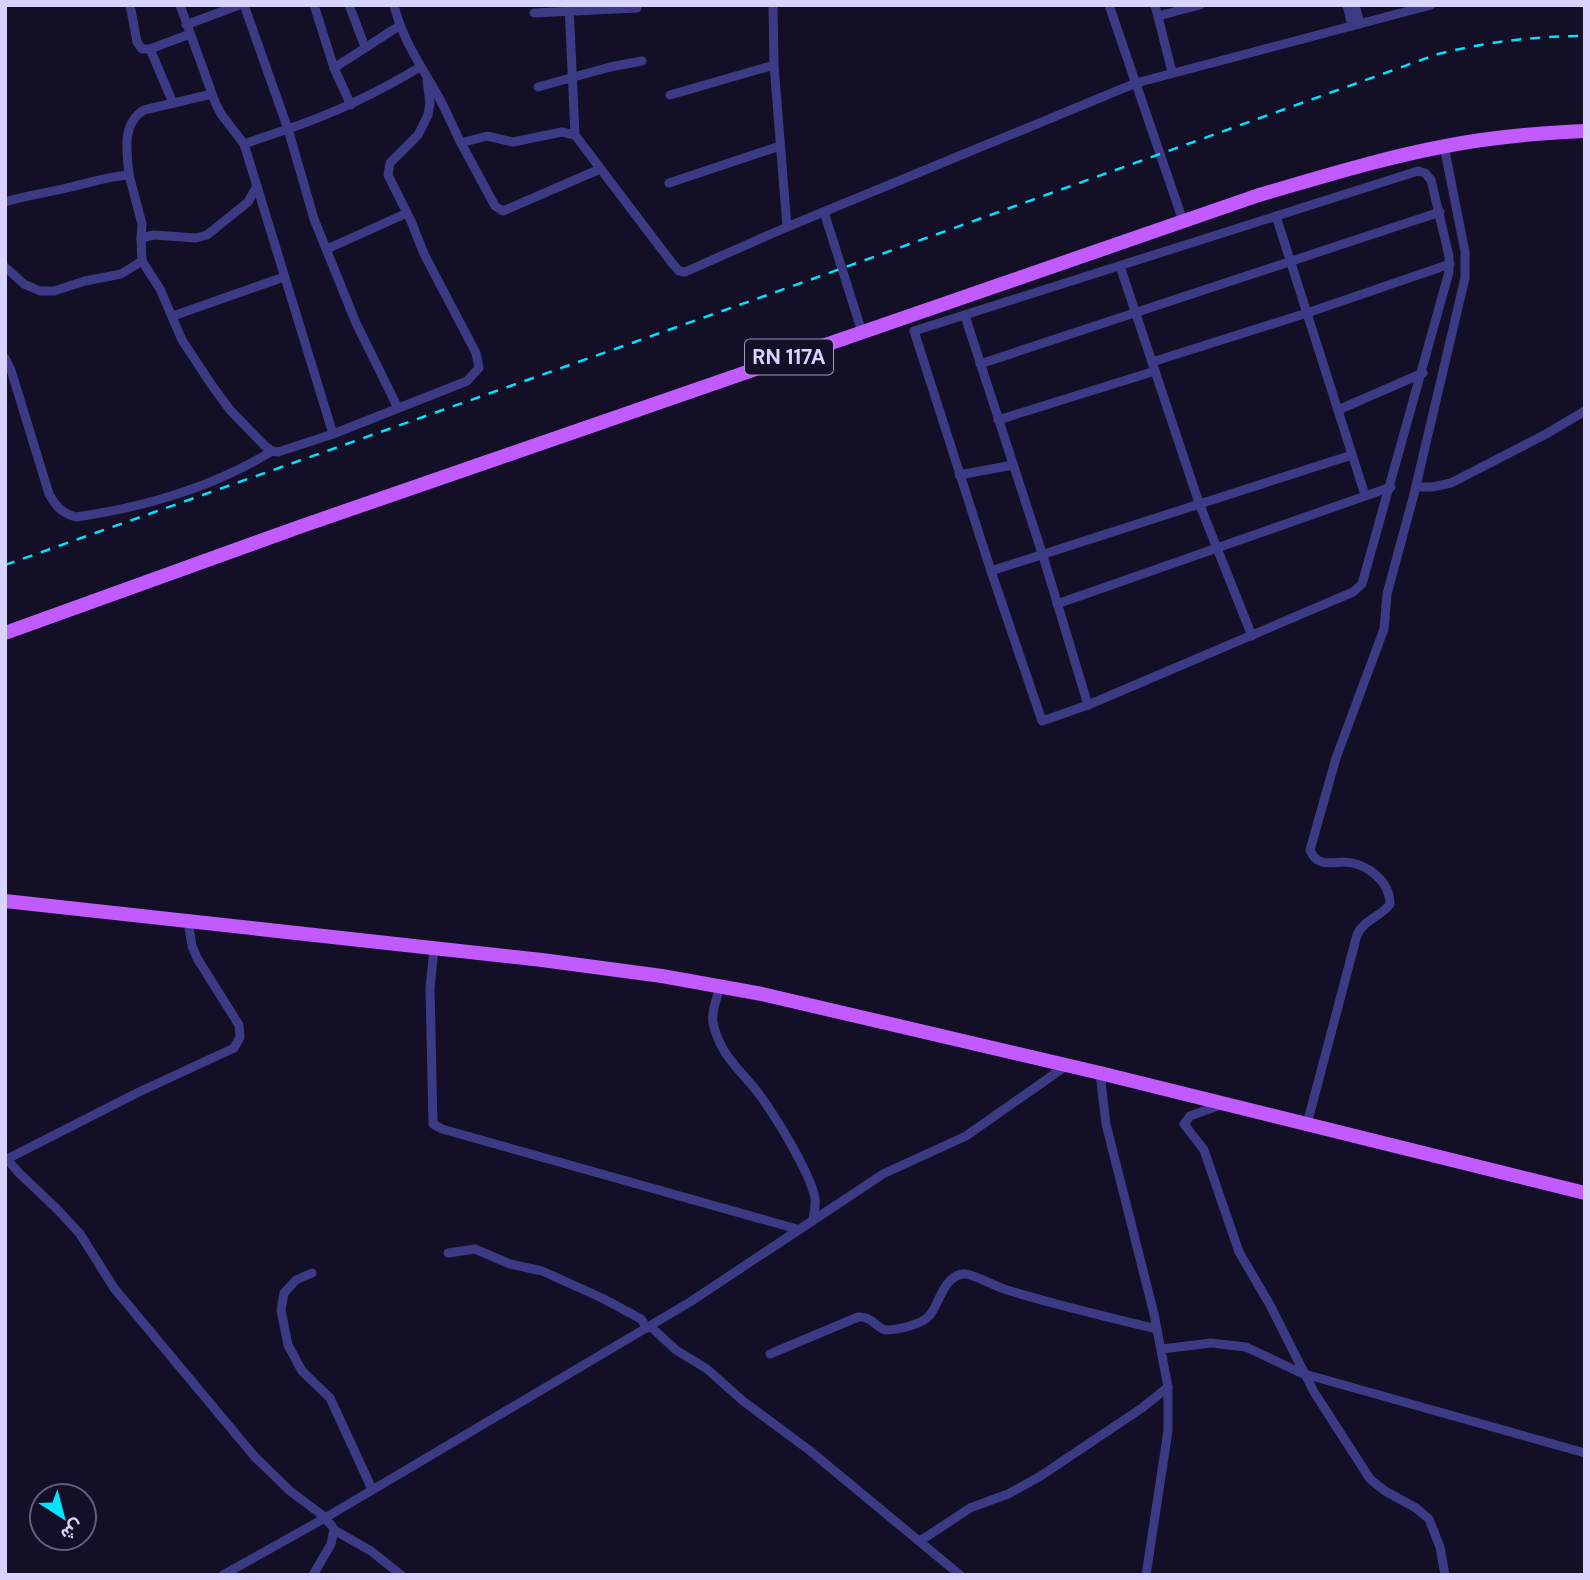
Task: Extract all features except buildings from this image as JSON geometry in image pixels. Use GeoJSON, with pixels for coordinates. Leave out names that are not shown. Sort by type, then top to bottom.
{"type":"FeatureCollection","features":[{"type":"Feature","properties":{"kind":"main road","name":"RN 117A"},"geometry":{"type":"LineString","coordinates":[[5,633],[299,527],[1183,221],[1346,170],[1444,146],[1585,131]]}},
{"type":"Feature","properties":{"kind":"main road"},"geometry":{"type":"LineString","coordinates":[[5,901],[542,960],[720,987],[846,1013],[1100,1073],[1585,1194]]}},
{"type":"Feature","properties":{"kind":"street"},"geometry":{"type":"LineString","coordinates":[[130,5],[139,47],[150,49],[242,5],[288,129],[314,219],[356,323],[398,408]]}},
{"type":"Feature","properties":{"kind":"street"},"geometry":{"type":"LineString","coordinates":[[180,5],[221,114],[244,144],[333,434]]}},
{"type":"Feature","properties":{"kind":"street"},"geometry":{"type":"LineString","coordinates":[[314,5],[334,68],[351,106]]}},
{"type":"Feature","properties":{"kind":"street"},"geometry":{"type":"LineString","coordinates":[[349,5],[365,47]]}},
{"type":"Feature","properties":{"kind":"street"},"geometry":{"type":"LineString","coordinates":[[394,5],[399,26],[495,206],[503,211],[600,169]]}},
{"type":"Feature","properties":{"kind":"street"},"geometry":{"type":"LineString","coordinates":[[773,5],[774,65],[787,227]]}},
{"type":"Feature","properties":{"kind":"street"},"geometry":{"type":"LineString","coordinates":[[1110,5],[1183,221]]}},
{"type":"Feature","properties":{"kind":"street"},"geometry":{"type":"LineString","coordinates":[[1155,5],[1172,72]]}},
{"type":"Feature","properties":{"kind":"street"},"geometry":{"type":"LineString","coordinates":[[1158,16],[1200,5]]}},
{"type":"Feature","properties":{"kind":"street"},"geometry":{"type":"LineString","coordinates":[[1347,5],[1356,25]]}},
{"type":"Feature","properties":{"kind":"street"},"geometry":{"type":"LineString","coordinates":[[1355,5],[1356,25]]}},
{"type":"Feature","properties":{"kind":"street"},"geometry":{"type":"LineString","coordinates":[[570,8],[575,135],[679,271],[692,270],[787,227],[1136,83],[1431,5]]}},
{"type":"Feature","properties":{"kind":"street"},"geometry":{"type":"LineString","coordinates":[[534,13],[570,8],[637,8]]}},
{"type":"Feature","properties":{"kind":"street"},"geometry":{"type":"LineString","coordinates":[[334,68],[399,26]]}},
{"type":"Feature","properties":{"kind":"street"},"geometry":{"type":"LineString","coordinates":[[150,49],[173,103]]}},
{"type":"Feature","properties":{"kind":"street"},"geometry":{"type":"LineString","coordinates":[[538,87],[642,61]]}},
{"type":"Feature","properties":{"kind":"street"},"geometry":{"type":"LineString","coordinates":[[670,94],[774,65]]}},
{"type":"Feature","properties":{"kind":"street"},"geometry":{"type":"LineString","coordinates":[[244,144],[351,106],[420,67]]}},
{"type":"Feature","properties":{"kind":"street"},"geometry":{"type":"LineString","coordinates":[[212,94],[144,110],[130,122],[127,145],[129,175],[142,224],[142,261],[160,289],[182,340],[230,410],[272,451],[278,452],[333,434],[467,381],[477,373],[480,363],[390,181],[388,169],[398,153],[418,135],[428,116],[430,103],[427,78]]}},
{"type":"Feature","properties":{"kind":"street"},"geometry":{"type":"LineString","coordinates":[[461,143],[487,136],[513,142],[562,132],[575,135]]}},
{"type":"Feature","properties":{"kind":"street"},"geometry":{"type":"LineString","coordinates":[[669,183],[780,146]]}},
{"type":"Feature","properties":{"kind":"street"},"geometry":{"type":"LineString","coordinates":[[1307,1124],[1357,934],[1363,925],[1390,904],[1386,888],[1372,872],[1352,863],[1321,862],[1310,850],[1336,758],[1381,638],[1387,594],[1416,487],[1465,278],[1465,252],[1444,146]]}},
{"type":"Feature","properties":{"kind":"street"},"geometry":{"type":"LineString","coordinates":[[909,316],[1040,720],[1047,722],[1353,592],[1362,584],[1423,373],[1450,264],[1431,180],[1425,173],[1418,171],[914,331]]}},
{"type":"Feature","properties":{"kind":"street"},"geometry":{"type":"LineString","coordinates":[[5,202],[39,192],[129,175]]}},
{"type":"Feature","properties":{"kind":"street"},"geometry":{"type":"LineString","coordinates":[[141,238],[154,235],[196,238],[207,234],[248,202],[257,186]]}},
{"type":"Feature","properties":{"kind":"street"},"geometry":{"type":"LineString","coordinates":[[824,212],[862,332]]}},
{"type":"Feature","properties":{"kind":"street"},"geometry":{"type":"LineString","coordinates":[[980,365],[1440,212]]}},
{"type":"Feature","properties":{"kind":"street"},"geometry":{"type":"LineString","coordinates":[[327,249],[407,214]]}},
{"type":"Feature","properties":{"kind":"street"},"geometry":{"type":"LineString","coordinates":[[1276,216],[1365,495]]}},
{"type":"Feature","properties":{"kind":"street"},"geometry":{"type":"LineString","coordinates":[[5,267],[24,284],[40,291],[54,291],[121,274],[142,261]]}},
{"type":"Feature","properties":{"kind":"street"},"geometry":{"type":"LineString","coordinates":[[998,420],[1450,264]]}},
{"type":"Feature","properties":{"kind":"street"},"geometry":{"type":"LineString","coordinates":[[1120,266],[1199,503],[1252,636]]}},
{"type":"Feature","properties":{"kind":"street"},"geometry":{"type":"LineString","coordinates":[[173,316],[284,277]]}},
{"type":"Feature","properties":{"kind":"street"},"geometry":{"type":"LineString","coordinates":[[965,316],[1088,705]]}},
{"type":"Feature","properties":{"kind":"street"},"geometry":{"type":"LineString","coordinates":[[5,358],[49,494],[65,514],[76,517],[145,504],[242,470],[272,451]]}},
{"type":"Feature","properties":{"kind":"street"},"geometry":{"type":"LineString","coordinates":[[1338,410],[1423,373]]}},
{"type":"Feature","properties":{"kind":"street"},"geometry":{"type":"LineString","coordinates":[[1416,487],[1451,483],[1585,411]]}},
{"type":"Feature","properties":{"kind":"street"},"geometry":{"type":"LineString","coordinates":[[991,571],[1352,455]]}},
{"type":"Feature","properties":{"kind":"street"},"geometry":{"type":"LineString","coordinates":[[959,475],[1013,465]]}},
{"type":"Feature","properties":{"kind":"street"},"geometry":{"type":"LineString","coordinates":[[1058,604],[1391,487]]}},
{"type":"Feature","properties":{"kind":"street"},"geometry":{"type":"LineString","coordinates":[[188,921],[197,958],[239,1025],[240,1037],[234,1048],[6,1158],[80,1234],[114,1288],[255,1457],[290,1491],[325,1518],[334,1530],[371,1551],[401,1575]]}},
{"type":"Feature","properties":{"kind":"street"},"geometry":{"type":"LineString","coordinates":[[434,949],[430,988],[433,1124],[442,1129],[688,1200],[797,1229]]}},
{"type":"Feature","properties":{"kind":"street"},"geometry":{"type":"LineString","coordinates":[[720,987],[713,1023],[722,1047],[731,1063],[758,1093],[788,1139],[815,1199],[813,1219]]}},
{"type":"Feature","properties":{"kind":"street"},"geometry":{"type":"LineString","coordinates":[[223,1575],[325,1518],[690,1302],[883,1174],[966,1136],[1066,1066]]}},
{"type":"Feature","properties":{"kind":"street"},"geometry":{"type":"LineString","coordinates":[[1100,1073],[1106,1124],[1157,1329],[1168,1387],[1168,1430],[1146,1575]]}},
{"type":"Feature","properties":{"kind":"street"},"geometry":{"type":"LineString","coordinates":[[1224,1103],[1190,1116],[1185,1121],[1185,1126],[1204,1150],[1237,1247],[1305,1374],[1370,1479],[1429,1519],[1440,1546],[1445,1575]]}},
{"type":"Feature","properties":{"kind":"street"},"geometry":{"type":"LineString","coordinates":[[448,1253],[475,1249],[503,1261],[542,1271],[602,1297],[641,1319],[683,1356],[707,1369],[743,1401],[809,1450],[960,1575]]}},
{"type":"Feature","properties":{"kind":"street"},"geometry":{"type":"LineString","coordinates":[[312,1273],[296,1280],[284,1293],[281,1310],[288,1345],[303,1371],[330,1398],[372,1489]]}},
{"type":"Feature","properties":{"kind":"street"},"geometry":{"type":"LineString","coordinates":[[770,1354],[858,1317],[871,1319],[885,1331],[923,1320],[930,1315],[949,1282],[963,1273],[989,1285],[1061,1307],[1157,1329]]}},
{"type":"Feature","properties":{"kind":"street"},"geometry":{"type":"LineString","coordinates":[[1161,1349],[1211,1343],[1246,1347],[1305,1374],[1585,1453]]}},
{"type":"Feature","properties":{"kind":"street"},"geometry":{"type":"LineString","coordinates":[[920,1541],[970,1508],[1031,1482],[1142,1408],[1168,1387]]}},
{"type":"Feature","properties":{"kind":"street"},"geometry":{"type":"LineString","coordinates":[[313,1575],[331,1544],[334,1530]]}},
{"type":"Feature","properties":{"kind":"railway"},"geometry":{"type":"LineString","coordinates":[[5,565],[1438,54],[1511,41],[1585,36]]}}]}
